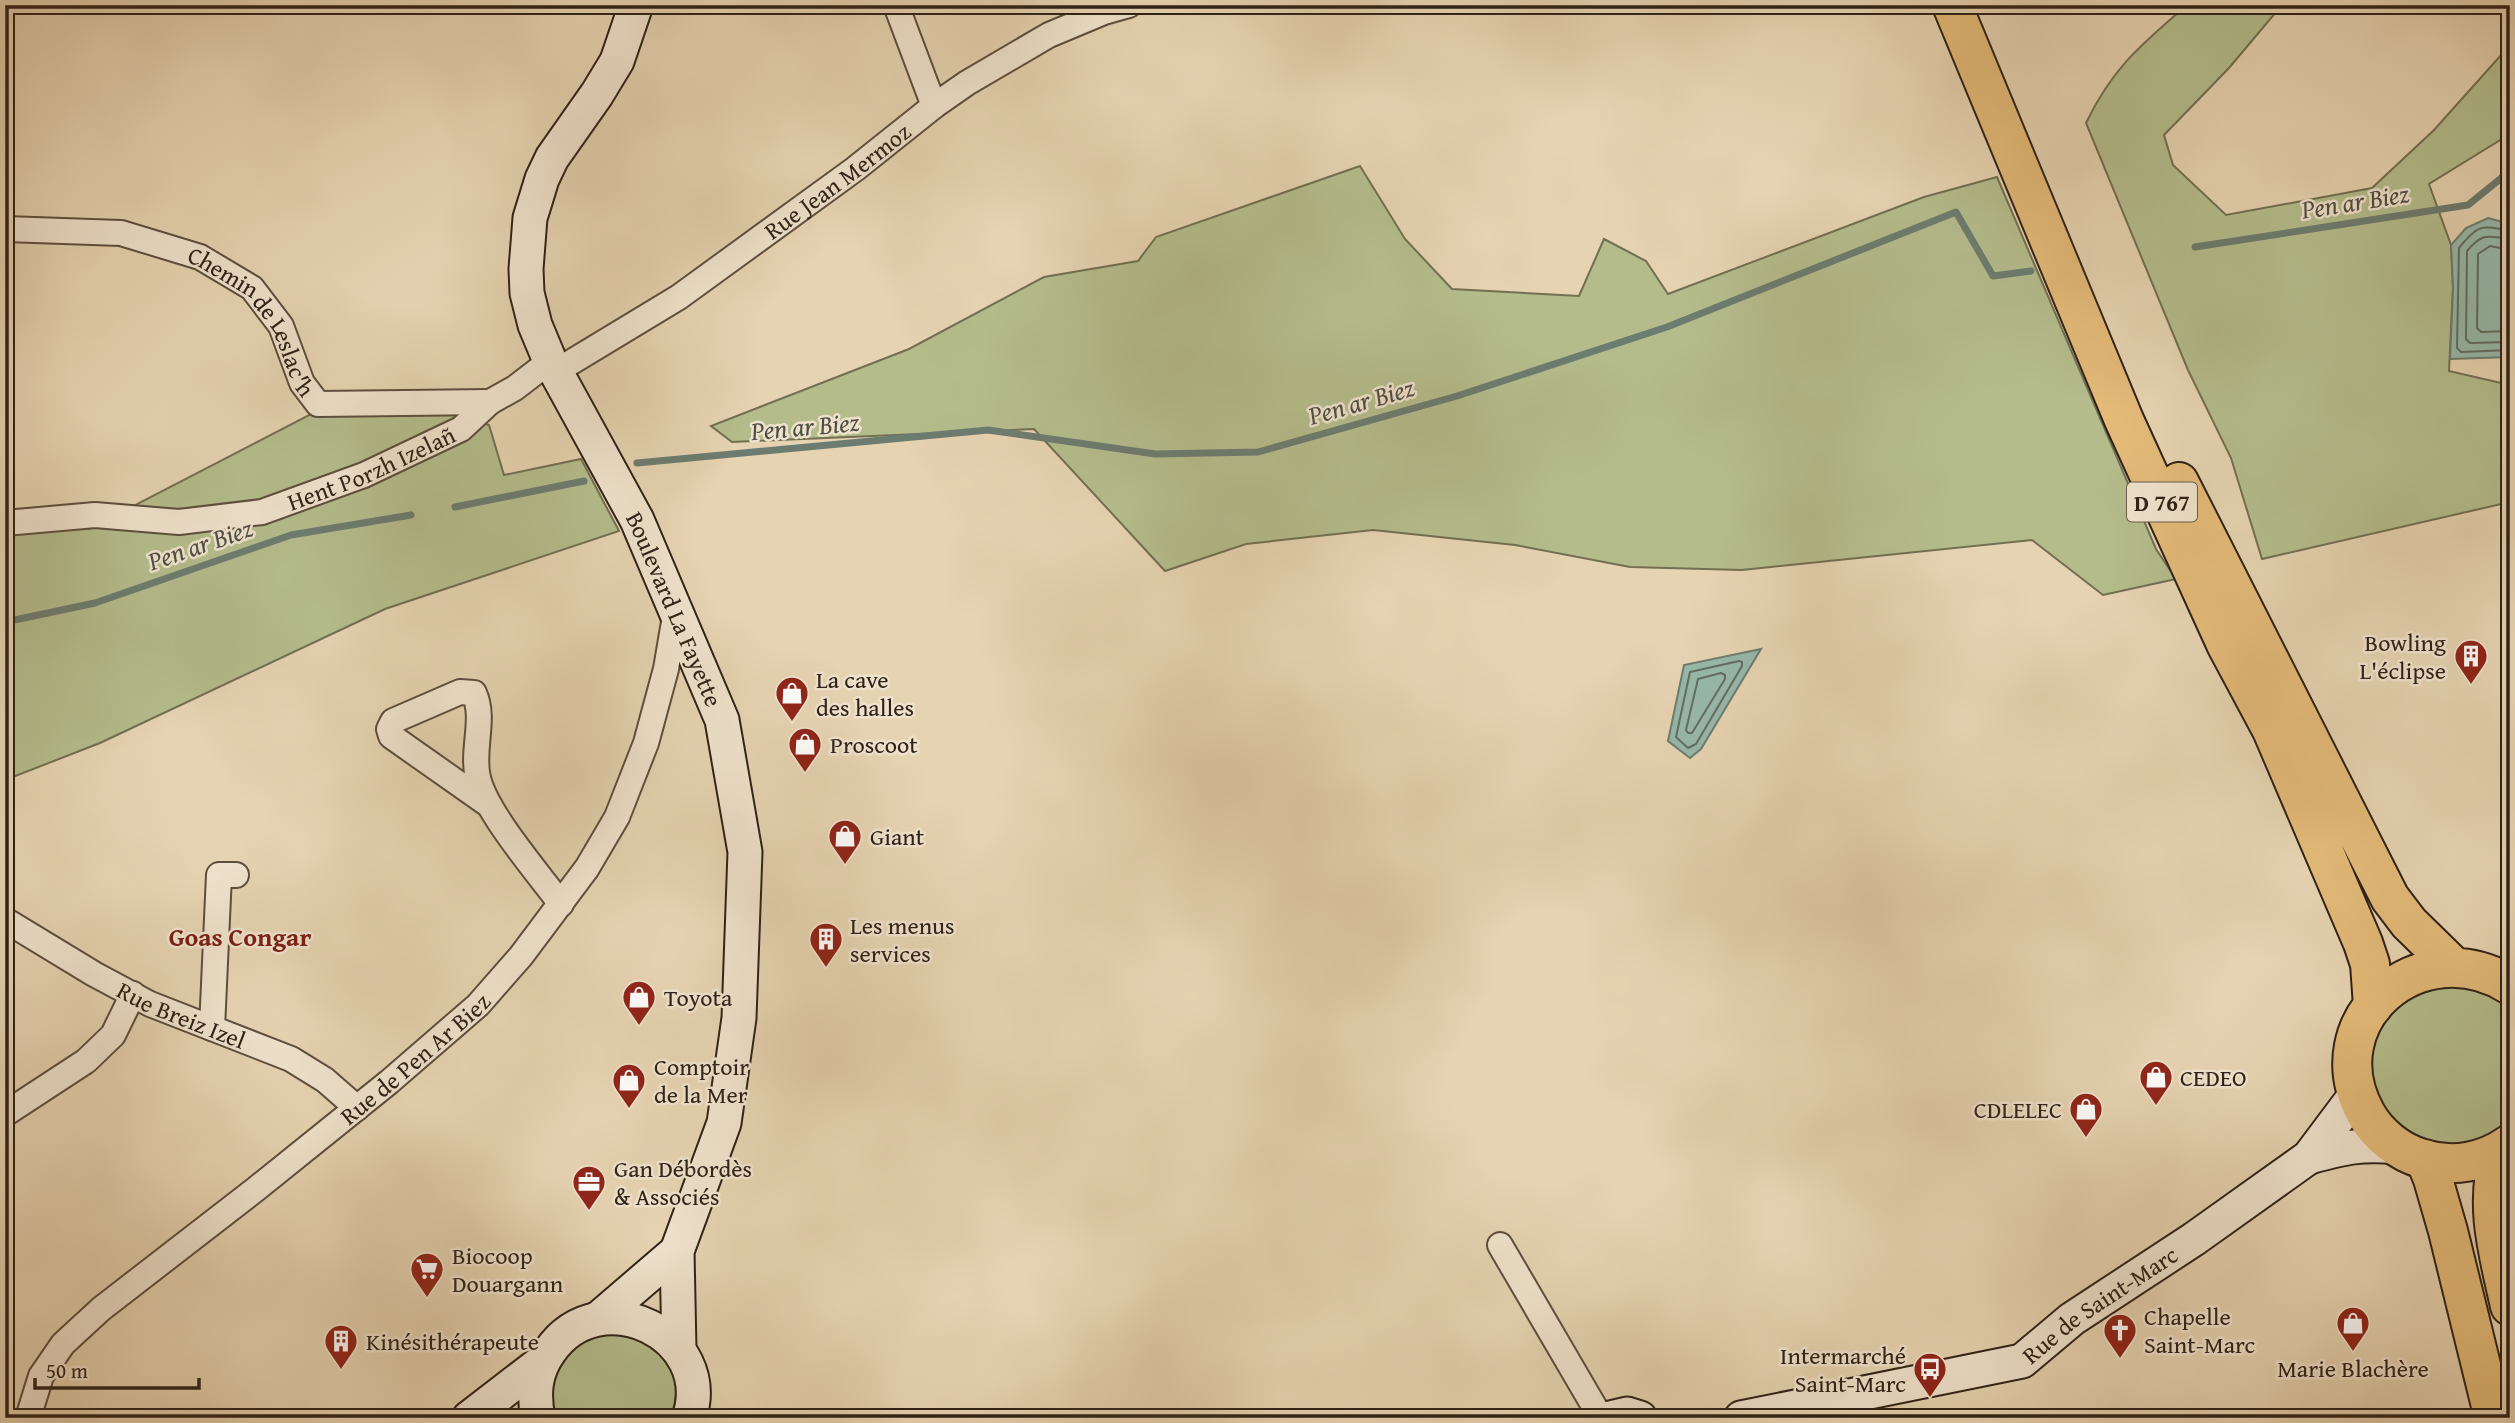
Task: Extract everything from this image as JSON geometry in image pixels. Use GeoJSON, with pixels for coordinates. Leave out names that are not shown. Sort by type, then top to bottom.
{"type":"FeatureCollection","features":[{"type":"Feature","properties":{"kind":"main road","name":"Boulevard La Fayette"},"geometry":{"type":"LineString","coordinates":[[636,5],[617,61],[552,158],[542,178],[530,218],[526,251],[527,293],[535,325],[552,367],[637,520],[722,720],[745,852],[739,1018],[724,1123],[677,1251],[678,1350]]}},
{"type":"Feature","properties":{"kind":"main road","name":"D 767"},"geometry":{"type":"LineString","coordinates":[[1951,5],[2124,420],[2226,644],[2272,730],[2363,943],[2370,964],[2373,1006]]}},
{"type":"Feature","properties":{"kind":"main road","name":"D 767"},"geometry":{"type":"LineString","coordinates":[[2047,233],[2168,459],[2390,898],[2409,923],[2489,973]]}},
{"type":"Feature","properties":{"kind":"main road"},"geometry":{"type":"LineString","coordinates":[[2489,973],[2426,970],[2392,986],[2373,1006],[2360,1030],[2354,1048],[2353,1066],[2357,1093],[2373,1124],[2411,1153],[2433,1179],[2494,1418]]}},
{"type":"Feature","properties":{"kind":"main road","name":"Rue de Saint-Marc"},"geometry":{"type":"LineString","coordinates":[[1741,1418],[2022,1361],[2072,1319],[2194,1239],[2309,1157],[2357,1093]]}},
{"type":"Feature","properties":{"kind":"main road","name":"Rue de Saint-Marc"},"geometry":{"type":"LineString","coordinates":[[2309,1157],[2353,1145],[2372,1144],[2411,1153]]}},
{"type":"Feature","properties":{"kind":"main road"},"geometry":{"type":"LineString","coordinates":[[2411,1153],[2447,1163],[2469,1162],[2505,1147]]}},
{"type":"Feature","properties":{"kind":"main road"},"geometry":{"type":"LineString","coordinates":[[2505,1147],[2492,1186],[2492,1212],[2510,1306]]}},
{"type":"Feature","properties":{"kind":"main road","name":"Boulevard La Fayette"},"geometry":{"type":"LineString","coordinates":[[599,1318],[677,1251]]}},
{"type":"Feature","properties":{"kind":"main road"},"geometry":{"type":"LineString","coordinates":[[469,1418],[542,1361],[558,1339],[571,1329],[599,1318],[621,1317],[643,1323],[663,1334],[678,1350],[690,1370],[692,1391],[689,1418]]}},
{"type":"Feature","properties":{"kind":"main road"},"geometry":{"type":"LineString","coordinates":[[538,1418],[536,1381],[542,1361]]}},
{"type":"Feature","properties":{"kind":"main road"},"geometry":{"type":"LineString","coordinates":[[1610,1418],[1627,1414],[1640,1418]]}},
{"type":"Feature","properties":{"kind":"street"},"geometry":{"type":"LineString","coordinates":[[896,5],[934,106]]}},
{"type":"Feature","properties":{"kind":"street","name":"Rue Jean Mermoz"},"geometry":{"type":"LineString","coordinates":[[552,367],[679,297],[855,169],[967,83],[1049,35],[1104,12],[1129,5]]}},
{"type":"Feature","properties":{"kind":"street","name":"Chemin de Leslac'h"},"geometry":{"type":"LineString","coordinates":[[5,229],[121,233],[200,257],[252,288],[281,326],[302,383],[318,404],[490,402]]}},
{"type":"Feature","properties":{"kind":"street","name":"Hent Porzh Izelañ"},"geometry":{"type":"LineString","coordinates":[[5,523],[95,515],[179,522],[262,512],[364,475],[461,429],[490,402],[552,367]]}},
{"type":"Feature","properties":{"kind":"street","name":"Rue de Pen Ar Biez"},"geometry":{"type":"LineString","coordinates":[[28,1418],[41,1376],[63,1345],[101,1309],[357,1108],[478,1005],[521,956],[587,868],[617,817],[646,743],[660,694],[676,610]]}},
{"type":"Feature","properties":{"kind":"street"},"geometry":{"type":"LineString","coordinates":[[489,805],[391,736],[389,729],[393,721],[460,692],[474,693],[480,706],[475,759],[478,780],[489,805],[561,904]]}},
{"type":"Feature","properties":{"kind":"street"},"geometry":{"type":"LineString","coordinates":[[212,1028],[219,875],[236,875]]}},
{"type":"Feature","properties":{"kind":"street","name":"Rue Breiz Izel"},"geometry":{"type":"LineString","coordinates":[[5,920],[94,974],[133,994],[291,1059],[324,1080],[357,1108]]}},
{"type":"Feature","properties":{"kind":"street"},"geometry":{"type":"LineString","coordinates":[[5,1114],[86,1061],[113,1035],[133,994]]}},
{"type":"Feature","properties":{"kind":"street"},"geometry":{"type":"LineString","coordinates":[[1500,1245],[1601,1418]]}},
{"type":"Feature","properties":{"kind":"green space"},"geometry":{"type":"Polygon","coordinates":[[[2187,5],[2282,5],[2229,68],[2164,135],[2173,165],[2226,215],[2372,188],[2434,130],[2501,55],[2510,52],[2510,134],[2429,184],[2451,245],[2453,288],[2449,371],[2510,385],[2510,502],[2262,559],[2231,458],[2188,370],[2086,123],[2096,103],[2129,58],[2187,5]]]}},
{"type":"Feature","properties":{"kind":"green space"},"geometry":{"type":"Polygon","coordinates":[[[1360,166],[1405,239],[1452,289],[1579,296],[1604,239],[1646,261],[1668,294],[1924,197],[1997,177],[2156,549],[2176,579],[2103,595],[2032,540],[1742,570],[1630,567],[1515,545],[1373,530],[1246,544],[1165,571],[1034,429],[732,442],[711,426],[909,349],[1044,277],[1138,261],[1156,237],[1360,166]]]}},
{"type":"Feature","properties":{"kind":"green space"},"geometry":{"type":"Polygon","coordinates":[[[313,413],[455,414],[489,425],[504,475],[581,459],[619,531],[385,609],[100,743],[5,780],[5,530],[89,529],[313,413]]]}},
{"type":"Feature","properties":{"kind":"green space"},"geometry":{"type":"Polygon","coordinates":[[[2437,983],[2489,992],[2510,1008],[2510,1124],[2507,1128],[2455,1150],[2401,1135],[2369,1089],[2373,1033],[2389,1009],[2437,983]]]}},
{"type":"Feature","properties":{"kind":"green space"},"geometry":{"type":"Polygon","coordinates":[[[607,1330],[650,1340],[677,1375],[675,1418],[554,1418],[549,1390],[567,1350],[607,1330]]]}},
{"type":"Feature","properties":{"kind":"water"},"geometry":{"type":"Polygon","coordinates":[[[2488,218],[2510,224],[2510,357],[2450,359],[2453,288],[2451,245],[2466,228],[2488,218]]]}},
{"type":"Feature","properties":{"kind":"water"},"geometry":{"type":"Polygon","coordinates":[[[1761,649],[1701,749],[1690,758],[1668,741],[1684,665],[1761,649]]]}},
{"type":"Feature","properties":{"kind":"waterway","name":"Pen ar Biez"},"geometry":{"type":"LineString","coordinates":[[2195,247],[2468,205],[2510,171]]}},
{"type":"Feature","properties":{"kind":"waterway","name":"Pen ar Biez"},"geometry":{"type":"LineString","coordinates":[[637,463],[988,430],[1155,454],[1258,452],[1457,396],[1667,327],[1956,212],[1993,276],[2031,271]]}},
{"type":"Feature","properties":{"kind":"waterway","name":"Pen ar Biez"},"geometry":{"type":"LineString","coordinates":[[455,507],[584,481]]}},
{"type":"Feature","properties":{"kind":"waterway","name":"Pen ar Biez"},"geometry":{"type":"LineString","coordinates":[[5,622],[95,603],[291,535],[411,515]]}},
{"type":"Feature","properties":{"kind":"place","name":"Bowling L'éclipse"},"geometry":{"type":"Point","coordinates":[2471,686]}},
{"type":"Feature","properties":{"kind":"place","name":"La cave des halles"},"geometry":{"type":"Point","coordinates":[792,723]}},
{"type":"Feature","properties":{"kind":"place","name":"Proscoot"},"geometry":{"type":"Point","coordinates":[805,774]}},
{"type":"Feature","properties":{"kind":"place","name":"Giant"},"geometry":{"type":"Point","coordinates":[845,866]}},
{"type":"Feature","properties":{"kind":"place","name":"Les menus services"},"geometry":{"type":"Point","coordinates":[826,969]}},
{"type":"Feature","properties":{"kind":"place","name":"Toyota"},"geometry":{"type":"Point","coordinates":[639,1027]}},
{"type":"Feature","properties":{"kind":"place","name":"CEDEO"},"geometry":{"type":"Point","coordinates":[2156,1107]}},
{"type":"Feature","properties":{"kind":"place","name":"Comptoir de la Mer"},"geometry":{"type":"Point","coordinates":[629,1110]}},
{"type":"Feature","properties":{"kind":"place","name":"CDLELEC"},"geometry":{"type":"Point","coordinates":[2086,1139]}},
{"type":"Feature","properties":{"kind":"place","name":"Gan Débordès & Associés"},"geometry":{"type":"Point","coordinates":[589,1212]}},
{"type":"Feature","properties":{"kind":"place","name":"Biocoop Douargann"},"geometry":{"type":"Point","coordinates":[427,1299]}},
{"type":"Feature","properties":{"kind":"place","name":"Marie Blachère"},"geometry":{"type":"Point","coordinates":[2353,1353]}},
{"type":"Feature","properties":{"kind":"place","name":"Chapelle Saint-Marc"},"geometry":{"type":"Point","coordinates":[2120,1360]}},
{"type":"Feature","properties":{"kind":"place","name":"Kinésithérapeute"},"geometry":{"type":"Point","coordinates":[341,1371]}},
{"type":"Feature","properties":{"kind":"place","name":"Intermarché Saint-Marc"},"geometry":{"type":"Point","coordinates":[1930,1399]}},
{"type":"Feature","properties":{"kind":"district","name":"Goas Congar"},"geometry":{"type":"Point","coordinates":[240,936]}}]}
